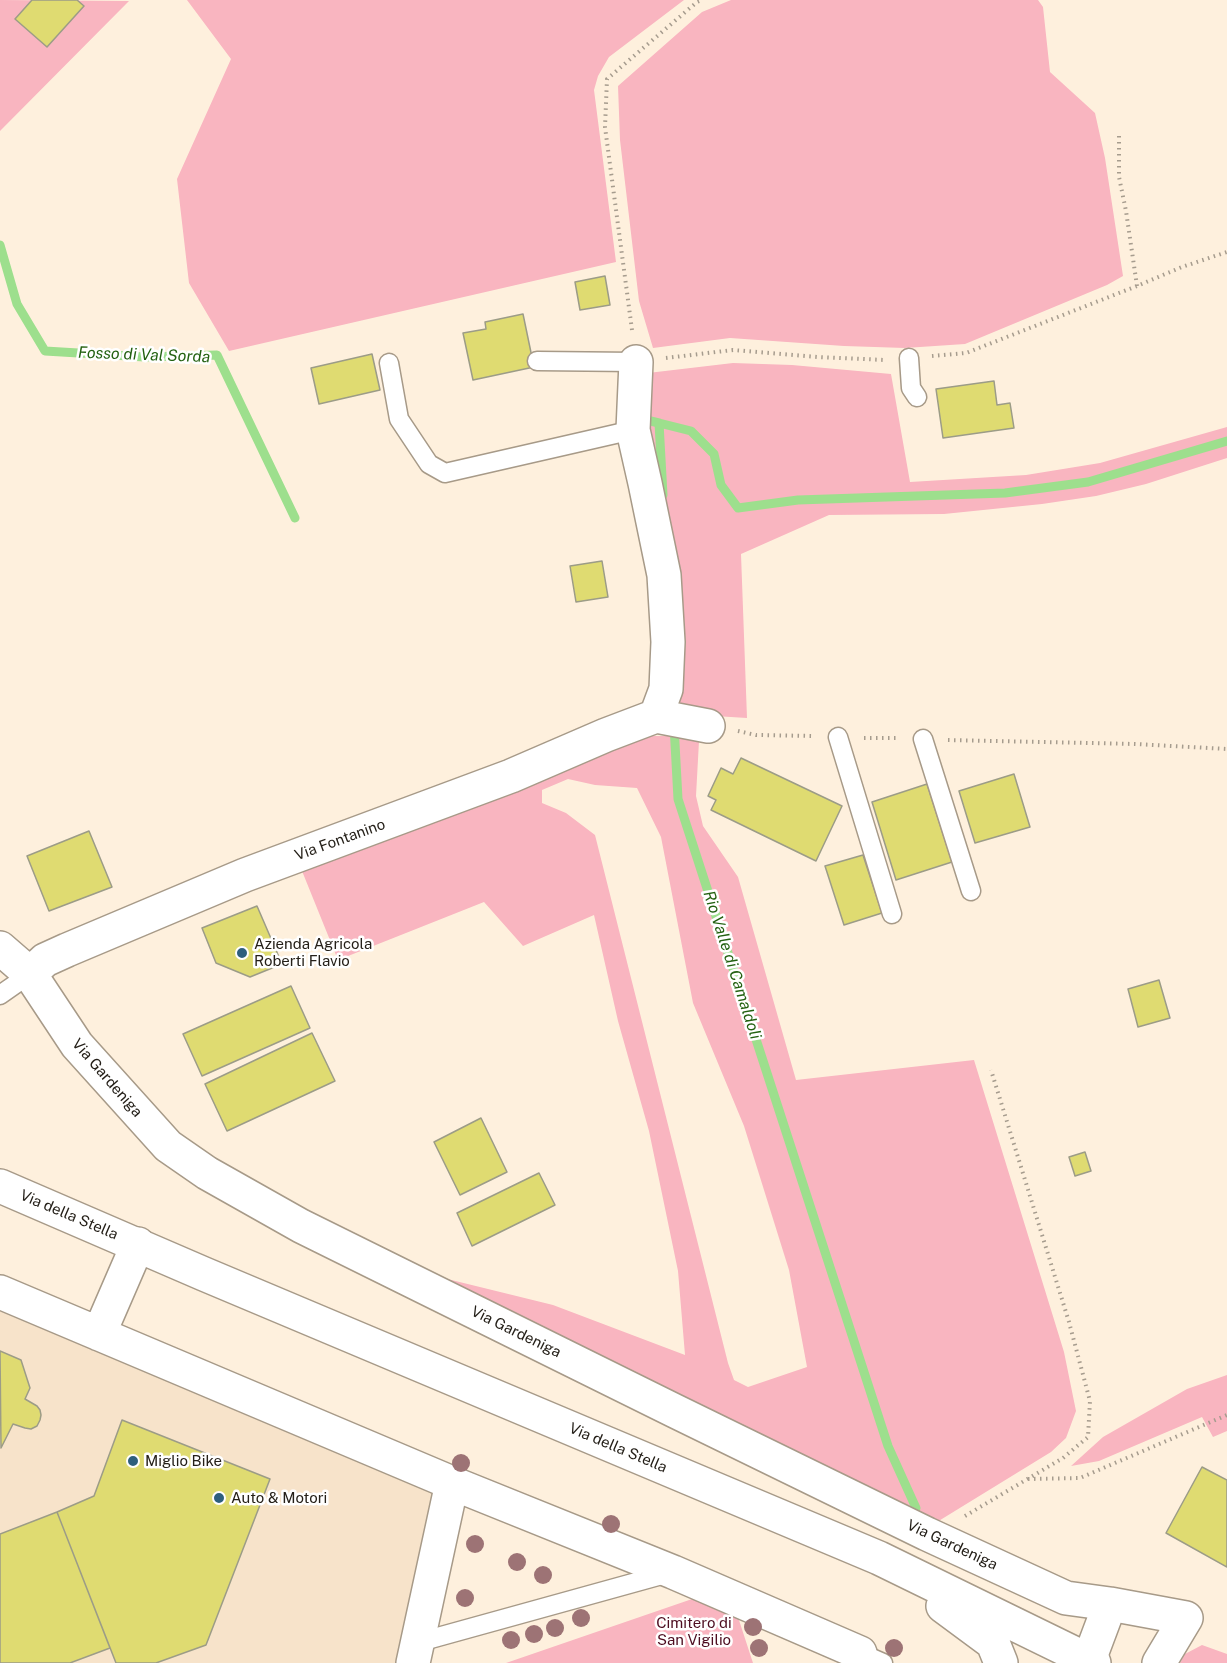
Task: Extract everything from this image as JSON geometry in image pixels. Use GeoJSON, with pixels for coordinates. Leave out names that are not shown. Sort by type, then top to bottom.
{"type":"FeatureCollection","features":[{"type":"Feature","properties":{"kind":"street"},"geometry":{"type":"LineString","coordinates":[[636,362],[633,429],[664,575],[668,642],[665,717],[708,726]]}},
{"type":"Feature","properties":{"kind":"street","name":"Via Fontanino"},"geometry":{"type":"LineString","coordinates":[[30,974],[45,960],[223,884],[511,776],[606,735],[665,717]]}},
{"type":"Feature","properties":{"kind":"street","name":"Via Gardeniga"},"geometry":{"type":"LineString","coordinates":[[0,948],[30,974],[77,1045],[129,1104],[168,1146],[207,1173],[301,1226],[927,1534],[1066,1598],[1186,1618],[1159,1663]]}},
{"type":"Feature","properties":{"kind":"street","name":"Via della Stella"},"geometry":{"type":"LineString","coordinates":[[0,1186],[215,1279],[879,1558],[1091,1662]]}},
{"type":"Feature","properties":{"kind":"street","name":"Via della Stella"},"geometry":{"type":"LineString","coordinates":[[99,1334],[138,1244]]}},
{"type":"Feature","properties":{"kind":"street"},"geometry":{"type":"LineString","coordinates":[[0,1292],[452,1483],[673,1572],[867,1660]]}},
{"type":"Feature","properties":{"kind":"street"},"geometry":{"type":"LineString","coordinates":[[414,1653],[452,1483]]}},
{"type":"Feature","properties":{"kind":"street"},"geometry":{"type":"LineString","coordinates":[[879,1558],[993,1643],[1001,1663]]}},
{"type":"Feature","properties":{"kind":"street"},"geometry":{"type":"LineString","coordinates":[[1091,1662],[1110,1604]]}},
{"type":"Feature","properties":{"kind":"lane"},"geometry":{"type":"LineString","coordinates":[[909,358],[911,388],[917,397]]}},
{"type":"Feature","properties":{"kind":"lane"},"geometry":{"type":"LineString","coordinates":[[537,361],[636,362]]}},
{"type":"Feature","properties":{"kind":"lane"},"geometry":{"type":"LineString","coordinates":[[389,363],[399,418],[429,464],[445,473],[633,429]]}},
{"type":"Feature","properties":{"kind":"lane"},"geometry":{"type":"LineString","coordinates":[[838,737],[892,914]]}},
{"type":"Feature","properties":{"kind":"lane"},"geometry":{"type":"LineString","coordinates":[[923,739],[971,891]]}},
{"type":"Feature","properties":{"kind":"lane"},"geometry":{"type":"LineString","coordinates":[[0,995],[30,974]]}},
{"type":"Feature","properties":{"kind":"lane"},"geometry":{"type":"LineString","coordinates":[[414,1653],[673,1572]]}},
{"type":"Feature","properties":{"kind":"path"},"geometry":{"type":"LineString","coordinates":[[702,0],[607,79],[605,127],[636,362],[733,350],[890,360],[966,354],[1182,267],[1227,252]]}},
{"type":"Feature","properties":{"kind":"path"},"geometry":{"type":"LineString","coordinates":[[1119,136],[1119,177],[1137,286]]}},
{"type":"Feature","properties":{"kind":"path"},"geometry":{"type":"LineString","coordinates":[[708,726],[756,735],[1135,744],[1227,749]]}},
{"type":"Feature","properties":{"kind":"path"},"geometry":{"type":"LineString","coordinates":[[927,1534],[956,1521],[1063,1458],[1088,1437],[1090,1401],[1069,1322],[991,1070]]}},
{"type":"Feature","properties":{"kind":"path"},"geometry":{"type":"LineString","coordinates":[[1028,1479],[1080,1478],[1227,1415]]}},
{"type":"Feature","properties":{"kind":"shaded area"},"geometry":{"type":"Polygon","coordinates":[[[0,1311],[436,1495],[398,1663],[0,1663],[0,1311]]]}},
{"type":"Feature","properties":{"kind":"green space"},"geometry":{"type":"Polygon","coordinates":[[[0,0],[129,1],[0,131],[0,0]]]}},
{"type":"Feature","properties":{"kind":"green space"},"geometry":{"type":"Polygon","coordinates":[[[187,0],[684,0],[609,57],[598,76],[594,90],[616,262],[229,351],[189,283],[177,179],[231,59],[187,0]]]}},
{"type":"Feature","properties":{"kind":"green space"},"geometry":{"type":"Polygon","coordinates":[[[731,0],[1038,0],[1043,7],[1050,72],[1095,113],[1105,158],[1123,276],[1107,285],[965,344],[905,348],[730,338],[653,348],[639,301],[620,140],[618,86],[702,12],[731,0]]]}},
{"type":"Feature","properties":{"kind":"green space"},"geometry":{"type":"Polygon","coordinates":[[[733,363],[792,365],[891,374],[910,482],[1026,475],[1100,463],[1227,427],[1227,458],[1146,484],[1096,496],[1042,504],[944,514],[829,515],[741,554],[747,718],[682,714],[674,704],[644,431],[648,373],[733,363]]]}},
{"type":"Feature","properties":{"kind":"green space"},"geometry":{"type":"Polygon","coordinates":[[[639,736],[672,736],[699,741],[696,796],[703,826],[738,877],[796,1080],[974,1060],[1064,1352],[1076,1411],[1066,1438],[1051,1452],[937,1522],[423,1273],[553,1305],[685,1355],[678,1271],[649,1131],[618,1021],[594,915],[523,946],[484,902],[338,960],[302,871],[639,736]],[[568,779],[542,790],[542,803],[566,813],[595,835],[728,1363],[734,1380],[748,1387],[807,1367],[789,1270],[744,1126],[693,1003],[661,837],[637,788],[595,785],[568,779]]]}},
{"type":"Feature","properties":{"kind":"green space"},"geometry":{"type":"Polygon","coordinates":[[[1227,1375],[1227,1431],[1213,1437],[1202,1417],[1099,1461],[1071,1466],[1103,1437],[1187,1389],[1227,1375]]]}},
{"type":"Feature","properties":{"kind":"green space","name":"Cimitero di San Vigilio"},"geometry":{"type":"Polygon","coordinates":[[[695,1598],[737,1614],[753,1663],[506,1663],[695,1598]]]}},
{"type":"Feature","properties":{"kind":"green space"},"geometry":{"type":"Polygon","coordinates":[[[1202,1645],[1227,1654],[1227,1663],[1180,1663],[1185,1654],[1202,1645]]]}},
{"type":"Feature","properties":{"kind":"building"},"geometry":{"type":"Polygon","coordinates":[[[32,0],[77,0],[84,6],[47,47],[15,19],[32,0]]]}},
{"type":"Feature","properties":{"kind":"building"},"geometry":{"type":"Polygon","coordinates":[[[605,276],[610,305],[580,310],[575,282],[605,276]]]}},
{"type":"Feature","properties":{"kind":"building"},"geometry":{"type":"Polygon","coordinates":[[[523,314],[534,367],[473,380],[463,333],[486,329],[485,322],[523,314]]]}},
{"type":"Feature","properties":{"kind":"building"},"geometry":{"type":"Polygon","coordinates":[[[372,354],[380,390],[319,404],[311,368],[372,354]]]}},
{"type":"Feature","properties":{"kind":"building"},"geometry":{"type":"Polygon","coordinates":[[[994,381],[997,405],[1010,403],[1014,428],[943,438],[936,389],[994,381]]]}},
{"type":"Feature","properties":{"kind":"building"},"geometry":{"type":"Polygon","coordinates":[[[602,561],[608,597],[576,602],[570,566],[602,561]]]}},
{"type":"Feature","properties":{"kind":"building"},"geometry":{"type":"Polygon","coordinates":[[[741,758],[842,806],[816,861],[711,810],[716,800],[708,796],[721,768],[733,774],[741,758]]]}},
{"type":"Feature","properties":{"kind":"building"},"geometry":{"type":"Polygon","coordinates":[[[1014,774],[1030,827],[975,843],[959,791],[1014,774]]]}},
{"type":"Feature","properties":{"kind":"building"},"geometry":{"type":"Polygon","coordinates":[[[927,784],[952,862],[896,880],[872,802],[927,784]]]}},
{"type":"Feature","properties":{"kind":"building"},"geometry":{"type":"Polygon","coordinates":[[[89,831],[112,887],[49,911],[27,856],[89,831]]]}},
{"type":"Feature","properties":{"kind":"building"},"geometry":{"type":"Polygon","coordinates":[[[863,855],[882,913],[844,925],[825,866],[863,855]]]}},
{"type":"Feature","properties":{"kind":"building"},"geometry":{"type":"Polygon","coordinates":[[[257,906],[282,964],[250,977],[216,963],[202,928],[257,906]]]}},
{"type":"Feature","properties":{"kind":"building"},"geometry":{"type":"Polygon","coordinates":[[[1159,980],[1170,1018],[1138,1027],[1128,989],[1159,980]]]}},
{"type":"Feature","properties":{"kind":"building"},"geometry":{"type":"Polygon","coordinates":[[[291,986],[310,1028],[202,1076],[183,1034],[291,986]]]}},
{"type":"Feature","properties":{"kind":"building"},"geometry":{"type":"Polygon","coordinates":[[[312,1033],[335,1081],[227,1131],[205,1084],[312,1033]]]}},
{"type":"Feature","properties":{"kind":"building"},"geometry":{"type":"Polygon","coordinates":[[[481,1118],[507,1172],[460,1195],[434,1142],[481,1118]]]}},
{"type":"Feature","properties":{"kind":"building"},"geometry":{"type":"Polygon","coordinates":[[[1085,1152],[1091,1171],[1075,1176],[1069,1157],[1085,1152]]]}},
{"type":"Feature","properties":{"kind":"building"},"geometry":{"type":"Polygon","coordinates":[[[539,1173],[555,1205],[472,1246],[457,1213],[539,1173]]]}},
{"type":"Feature","properties":{"kind":"building"},"geometry":{"type":"Polygon","coordinates":[[[0,1351],[21,1360],[30,1388],[25,1399],[37,1406],[41,1415],[37,1426],[31,1429],[13,1424],[1,1448],[0,1351]]]}},
{"type":"Feature","properties":{"kind":"building"},"geometry":{"type":"Polygon","coordinates":[[[122,1420],[270,1479],[206,1645],[156,1663],[116,1663],[57,1512],[94,1496],[122,1420]]]}},
{"type":"Feature","properties":{"kind":"building"},"geometry":{"type":"Polygon","coordinates":[[[1202,1467],[1227,1480],[1227,1567],[1166,1533],[1202,1467]]]}},
{"type":"Feature","properties":{"kind":"building"},"geometry":{"type":"Polygon","coordinates":[[[57,1512],[110,1648],[70,1663],[0,1663],[0,1534],[57,1512]]]}},
{"type":"Feature","properties":{"kind":"waterway","name":"Fosso di Val Sorda"},"geometry":{"type":"LineString","coordinates":[[0,245],[17,304],[45,351],[145,357],[217,355],[295,518]]}},
{"type":"Feature","properties":{"kind":"waterway","name":"Rio Valle di Camaldoli"},"geometry":{"type":"LineString","coordinates":[[638,418],[659,423],[663,495]]}},
{"type":"Feature","properties":{"kind":"waterway"},"geometry":{"type":"LineString","coordinates":[[659,423],[691,431],[714,454],[721,485],[738,508],[798,500],[1005,493],[1088,482],[1227,441]]}},
{"type":"Feature","properties":{"kind":"waterway","name":"Rio Valle di Camaldoli"},"geometry":{"type":"LineString","coordinates":[[674,725],[678,799],[888,1446],[916,1508]]}},
{"type":"Feature","properties":{"kind":"place","name":"Azienda Agricola Roberti Flavio"},"geometry":{"type":"Point","coordinates":[242,953]}},
{"type":"Feature","properties":{"kind":"place","name":"Miglio Bike"},"geometry":{"type":"Point","coordinates":[133,1461]}},
{"type":"Feature","properties":{"kind":"place","name":"Auto & Motori"},"geometry":{"type":"Point","coordinates":[219,1498]}}]}
